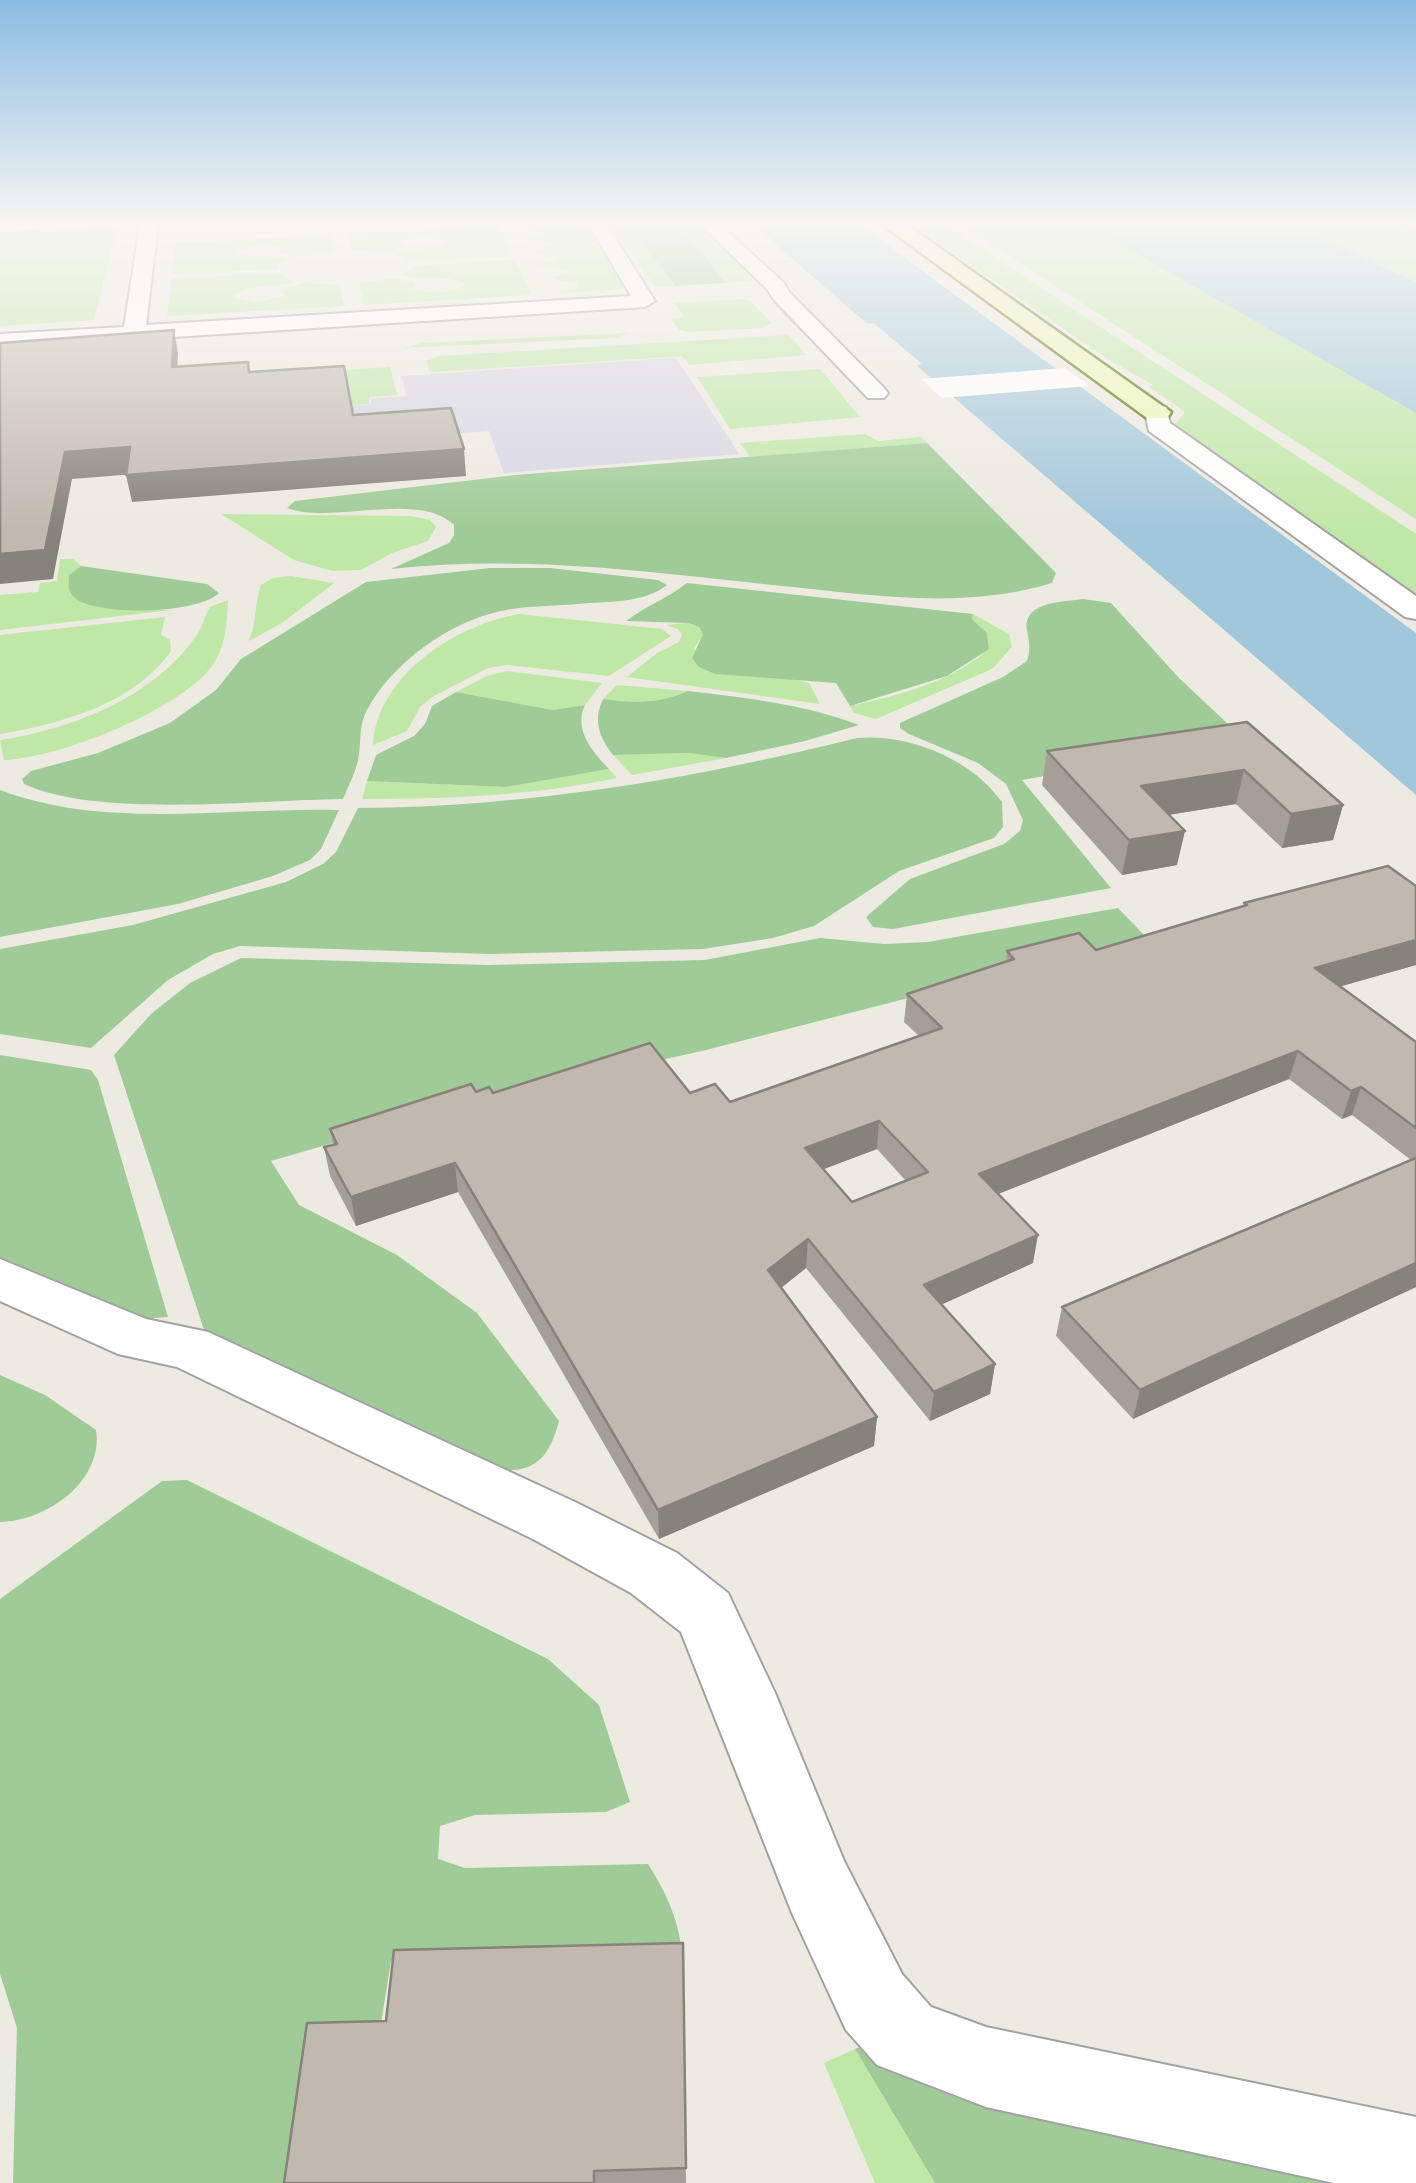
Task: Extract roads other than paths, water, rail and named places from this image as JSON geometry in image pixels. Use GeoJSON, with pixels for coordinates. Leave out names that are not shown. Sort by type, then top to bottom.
{"type":"FeatureCollection","features":[{"type":"Feature","properties":{"kind":"street"},"geometry":{"type":"LineString","coordinates":[[134,333],[135,327]]}},
{"type":"Feature","properties":{"kind":"street"},"geometry":{"type":"LineString","coordinates":[[0,341],[232,327]]}},
{"type":"Feature","properties":{"kind":"street"},"geometry":{"type":"LineString","coordinates":[[811,327],[876,393]]}},
{"type":"Feature","properties":{"kind":"street"},"geometry":{"type":"LineString","coordinates":[[1037,327],[1157,412],[1158,426],[1416,610]]}},
{"type":"Feature","properties":{"kind":"street"},"geometry":{"type":"LineString","coordinates":[[0,1279],[138,1340],[188,1347],[555,1521],[654,1573],[705,1613],[742,1693],[818,1887],[874,2002],[905,2037],[986,2067],[1416,2159]]}},
{"type":"Feature","properties":{"kind":"water"},"geometry":{"type":"Polygon","coordinates":[[[879,327],[999,327],[1416,633],[1416,795],[916,365],[922,364],[879,327]]]}},
{"type":"Feature","properties":{"kind":"water"},"geometry":{"type":"Polygon","coordinates":[[[1265,327],[1416,327],[1416,413],[1265,327]]]}}]}
